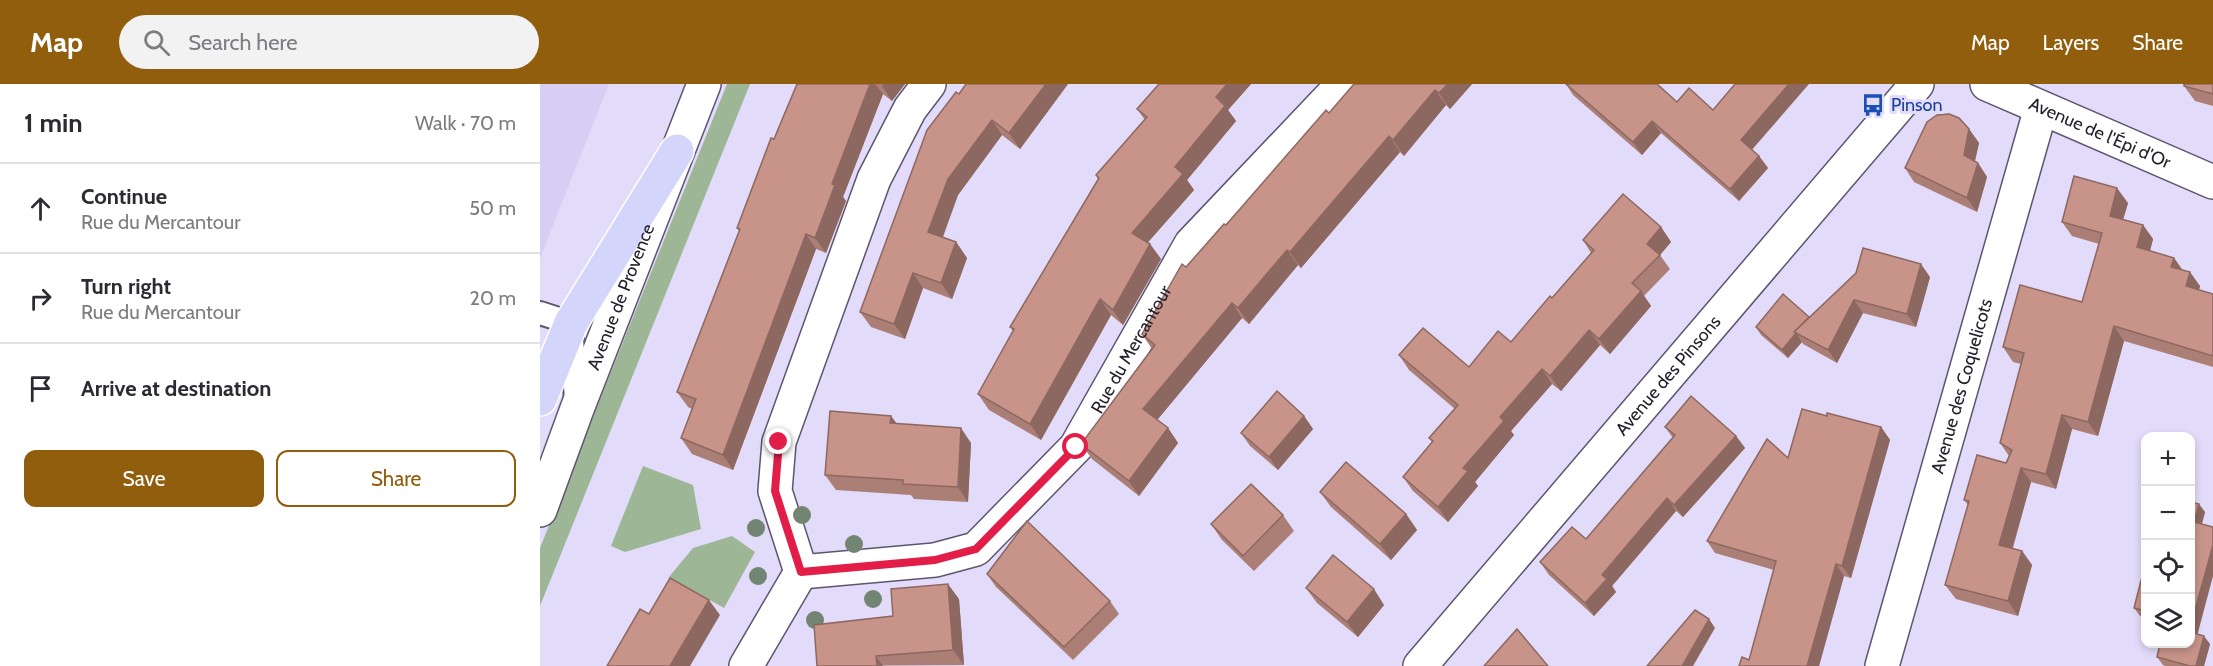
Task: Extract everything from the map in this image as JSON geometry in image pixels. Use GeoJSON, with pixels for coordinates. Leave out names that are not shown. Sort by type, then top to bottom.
{"type":"FeatureCollection","features":[{"type":"Feature","properties":{"kind":"main road"},"geometry":{"type":"LineString","coordinates":[[540,399],[571,323],[677,151]]}},
{"type":"Feature","properties":{"kind":"street","name":"Avenue de Provence"},"geometry":{"type":"LineString","coordinates":[[540,510],[704,84]]}},
{"type":"Feature","properties":{"kind":"street"},"geometry":{"type":"LineString","coordinates":[[746,666],[801,572],[775,491],[779,442],[874,179],[910,109],[929,84]]}},
{"type":"Feature","properties":{"kind":"street","name":"Rue du Mercantour"},"geometry":{"type":"LineString","coordinates":[[801,572],[935,560],[976,549],[1076,447],[1191,244],[1343,84]]}},
{"type":"Feature","properties":{"kind":"street","name":"Avenue des Pinsons"},"geometry":{"type":"LineString","coordinates":[[1420,666],[1917,84]]}},
{"type":"Feature","properties":{"kind":"street","name":"Avenue de l'Épi d'Or"},"geometry":{"type":"LineString","coordinates":[[1987,84],[2213,182]]}},
{"type":"Feature","properties":{"kind":"street","name":"Avenue des Coquelicots"},"geometry":{"type":"LineString","coordinates":[[1882,666],[2041,108]]}},
{"type":"Feature","properties":{"kind":"lane"},"geometry":{"type":"LineString","coordinates":[[540,313],[571,323],[577,409]]}},
{"type":"Feature","properties":{"kind":"shaded area"},"geometry":{"type":"Polygon","coordinates":[[[540,84],[609,84],[540,258],[540,84]]]}},
{"type":"Feature","properties":{"kind":"green space"},"geometry":{"type":"Polygon","coordinates":[[[727,84],[750,84],[540,606],[540,548],[727,84]]]}},
{"type":"Feature","properties":{"kind":"green space"},"geometry":{"type":"Polygon","coordinates":[[[643,466],[693,485],[701,529],[625,552],[611,546],[643,466]]]}},
{"type":"Feature","properties":{"kind":"green space"},"geometry":{"type":"Polygon","coordinates":[[[732,536],[755,552],[724,608],[669,577],[693,548],[732,536]]]}},
{"type":"Feature","properties":{"kind":"building"},"geometry":{"type":"Polygon","coordinates":[[[797,84],[870,84],[832,184],[835,185],[815,238],[806,234],[723,455],[681,438],[696,399],[677,392],[740,229],[737,228],[771,138],[774,139],[797,84]]]}},
{"type":"Feature","properties":{"kind":"building"},"geometry":{"type":"Polygon","coordinates":[[[966,84],[1046,84],[1009,133],[992,120],[948,179],[928,232],[956,242],[941,283],[913,273],[894,324],[860,312],[927,130],[956,92],[959,94],[966,84]]]}},
{"type":"Feature","properties":{"kind":"building"},"geometry":{"type":"Polygon","coordinates":[[[1159,84],[1227,84],[1216,97],[1225,106],[1175,167],[1183,174],[1132,233],[1150,244],[1113,310],[1100,299],[1030,424],[978,394],[1014,329],[1010,327],[1099,178],[1096,175],[1147,117],[1137,109],[1159,84]]]}},
{"type":"Feature","properties":{"kind":"building"},"geometry":{"type":"Polygon","coordinates":[[[1354,84],[1448,84],[1439,93],[1435,90],[1393,140],[1389,136],[1290,252],[1287,250],[1238,308],[1232,303],[1143,409],[1168,428],[1129,481],[1081,444],[1155,345],[1142,334],[1182,264],[1186,267],[1224,224],[1226,225],[1326,110],[1329,113],[1354,84]]]}},
{"type":"Feature","properties":{"kind":"building"},"geometry":{"type":"Polygon","coordinates":[[[1566,84],[1657,84],[1677,102],[1689,88],[1713,110],[1735,84],[1789,84],[1741,140],[1759,156],[1730,189],[1652,121],[1633,142],[1566,84]]]}},
{"type":"Feature","properties":{"kind":"building"},"geometry":{"type":"Polygon","coordinates":[[[2184,84],[2213,84],[2213,94],[2184,86],[2184,84]]]}},
{"type":"Feature","properties":{"kind":"building"},"geometry":{"type":"Polygon","coordinates":[[[1949,114],[1959,118],[1969,129],[1964,155],[1978,163],[1967,198],[1905,168],[1927,122],[1937,115],[1949,114]]]}},
{"type":"Feature","properties":{"kind":"building"},"geometry":{"type":"Polygon","coordinates":[[[2074,176],[2117,188],[2110,216],[2143,225],[2137,247],[2174,258],[2171,267],[2190,272],[2186,286],[2213,294],[2213,356],[2114,326],[2088,422],[2062,415],[2046,474],[2021,468],[1999,545],[2022,551],[2008,601],[1945,585],[1969,501],[1964,500],[1977,455],[2006,463],[2012,450],[2000,443],[2024,353],[2003,347],[2020,285],[2082,302],[2102,233],[2062,222],[2074,176]]]}},
{"type":"Feature","properties":{"kind":"building"},"geometry":{"type":"Polygon","coordinates":[[[1623,194],[1661,227],[1647,244],[1660,255],[1632,283],[1641,291],[1599,339],[1589,330],[1550,376],[1542,369],[1500,417],[1504,421],[1463,468],[1468,471],[1438,507],[1403,477],[1433,441],[1429,438],[1458,405],[1399,355],[1423,328],[1469,367],[1498,331],[1511,342],[1550,296],[1552,298],[1594,250],[1583,240],[1623,194]]]}},
{"type":"Feature","properties":{"kind":"building"},"geometry":{"type":"Polygon","coordinates":[[[1863,248],[1921,264],[1907,314],[1854,300],[1828,350],[1794,332],[1856,273],[1863,248]]]}},
{"type":"Feature","properties":{"kind":"building"},"geometry":{"type":"Polygon","coordinates":[[[1783,294],[1809,317],[1794,332],[1796,333],[1782,350],[1756,327],[1783,294]]]}},
{"type":"Feature","properties":{"kind":"building"},"geometry":{"type":"Polygon","coordinates":[[[1277,391],[1304,416],[1269,457],[1241,433],[1277,391]]]}},
{"type":"Feature","properties":{"kind":"building"},"geometry":{"type":"Polygon","coordinates":[[[1691,396],[1736,436],[1674,505],[1667,498],[1602,575],[1607,579],[1585,603],[1540,562],[1572,527],[1586,539],[1675,435],[1665,427],[1691,396]]]}},
{"type":"Feature","properties":{"kind":"building"},"geometry":{"type":"Polygon","coordinates":[[[1802,409],[1881,427],[1842,566],[1836,564],[1807,666],[1739,666],[1742,657],[1749,660],[1776,561],[1707,541],[1767,439],[1788,458],[1802,409]]]}},
{"type":"Feature","properties":{"kind":"building"},"geometry":{"type":"Polygon","coordinates":[[[830,411],[891,416],[890,423],[961,428],[958,487],[903,484],[903,480],[825,475],[830,411]]]}},
{"type":"Feature","properties":{"kind":"building"},"geometry":{"type":"Polygon","coordinates":[[[1346,462],[1406,514],[1380,544],[1320,492],[1346,462]]]}},
{"type":"Feature","properties":{"kind":"building"},"geometry":{"type":"Polygon","coordinates":[[[1251,484],[1283,515],[1243,556],[1211,524],[1251,484]]]}},
{"type":"Feature","properties":{"kind":"building"},"geometry":{"type":"Polygon","coordinates":[[[2195,503],[2199,504],[2195,518],[2195,503]]]}},
{"type":"Feature","properties":{"kind":"building"},"geometry":{"type":"Polygon","coordinates":[[[1027,521],[1110,601],[1064,647],[987,574],[1027,521]]]}},
{"type":"Feature","properties":{"kind":"building"},"geometry":{"type":"Polygon","coordinates":[[[2195,522],[2213,527],[2213,545],[2195,610],[2195,522]]]}},
{"type":"Feature","properties":{"kind":"building"},"geometry":{"type":"Polygon","coordinates":[[[1333,555],[1374,589],[1347,622],[1306,588],[1333,555]]]}},
{"type":"Feature","properties":{"kind":"building"},"geometry":{"type":"Polygon","coordinates":[[[670,578],[709,600],[670,666],[607,666],[640,609],[649,614],[670,578]]]}},
{"type":"Feature","properties":{"kind":"building"},"geometry":{"type":"Polygon","coordinates":[[[2141,581],[2141,610],[2134,608],[2141,581]]]}},
{"type":"Feature","properties":{"kind":"building"},"geometry":{"type":"Polygon","coordinates":[[[948,584],[953,650],[876,656],[877,666],[817,666],[814,625],[893,616],[891,589],[948,584]]]}},
{"type":"Feature","properties":{"kind":"building"},"geometry":{"type":"Polygon","coordinates":[[[1695,610],[1709,619],[1682,666],[1647,666],[1695,610]]]}},
{"type":"Feature","properties":{"kind":"building"},"geometry":{"type":"Polygon","coordinates":[[[1517,629],[1548,666],[1484,666],[1517,629]]]}},
{"type":"Feature","properties":{"kind":"building"},"geometry":{"type":"Polygon","coordinates":[[[2195,633],[2204,636],[2196,666],[2157,657],[2159,648],[2195,648],[2195,633]]]}},
{"type":"Feature","properties":{"kind":"place","name":"Pinson"},"geometry":{"type":"Point","coordinates":[1873,105]}},
{"type":"Feature","properties":{"kind":"route"},"geometry":{"type":"LineString","coordinates":[[779,442],[775,491],[801,572],[935,560],[976,549],[1076,447]]}}]}
